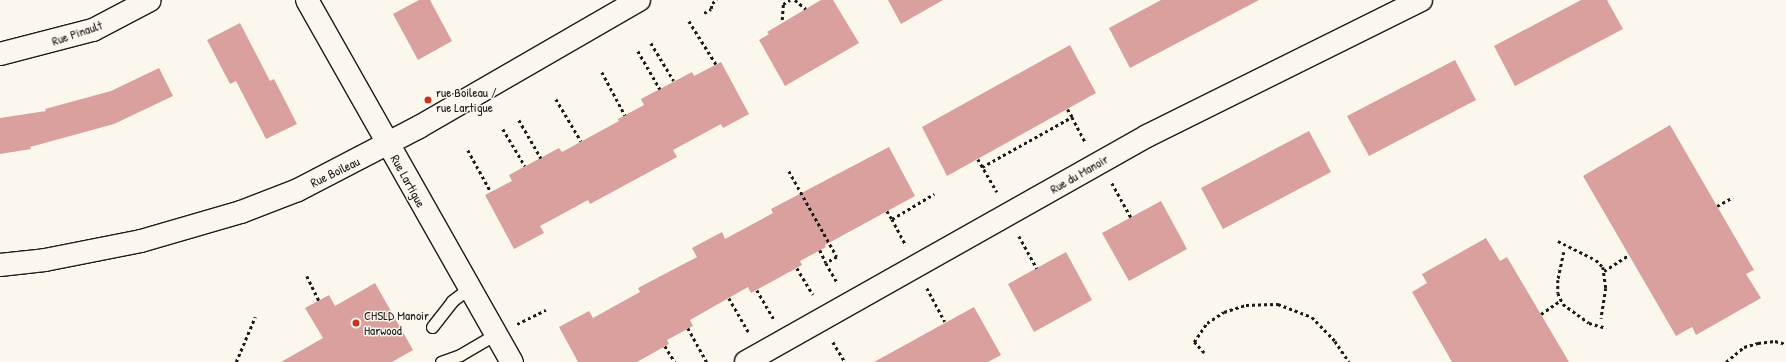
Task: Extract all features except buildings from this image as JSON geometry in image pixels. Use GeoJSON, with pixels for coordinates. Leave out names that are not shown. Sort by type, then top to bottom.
{"type":"FeatureCollection","features":[{"type":"Feature","properties":{"kind":"street","name":"Rue Pinault"},"geometry":{"type":"LineString","coordinates":[[0,54],[93,30],[150,0]]}},
{"type":"Feature","properties":{"kind":"street","name":"Rue Lartigue"},"geometry":{"type":"LineString","coordinates":[[307,0],[512,362]]}},
{"type":"Feature","properties":{"kind":"street","name":"Rue Boileau"},"geometry":{"type":"LineString","coordinates":[[0,265],[102,249],[207,222],[298,190],[388,144],[639,0]]}},
{"type":"Feature","properties":{"kind":"street","name":"Rue du Manoir"},"geometry":{"type":"LineString","coordinates":[[746,362],[1147,136],[1421,0]]}},
{"type":"Feature","properties":{"kind":"lane"},"geometry":{"type":"LineString","coordinates":[[432,327],[452,301],[469,288]]}},
{"type":"Feature","properties":{"kind":"lane"},"geometry":{"type":"LineString","coordinates":[[441,362],[460,355],[496,334]]}},
{"type":"Feature","properties":{"kind":"path"},"geometry":{"type":"LineString","coordinates":[[704,13],[711,9],[712,3],[717,0]]}},
{"type":"Feature","properties":{"kind":"path"},"geometry":{"type":"LineString","coordinates":[[782,20],[783,4],[788,0]]}},
{"type":"Feature","properties":{"kind":"path"},"geometry":{"type":"LineString","coordinates":[[795,0],[806,9]]}},
{"type":"Feature","properties":{"kind":"path"},"geometry":{"type":"LineString","coordinates":[[689,22],[716,64]]}},
{"type":"Feature","properties":{"kind":"path"},"geometry":{"type":"LineString","coordinates":[[651,43],[674,82]]}},
{"type":"Feature","properties":{"kind":"path"},"geometry":{"type":"LineString","coordinates":[[638,51],[660,89]]}},
{"type":"Feature","properties":{"kind":"path"},"geometry":{"type":"LineString","coordinates":[[602,72],[625,115]]}},
{"type":"Feature","properties":{"kind":"path"},"geometry":{"type":"LineString","coordinates":[[556,99],[581,141]]}},
{"type":"Feature","properties":{"kind":"path"},"geometry":{"type":"LineString","coordinates":[[1067,109],[1088,147]]}},
{"type":"Feature","properties":{"kind":"path"},"geometry":{"type":"LineString","coordinates":[[982,167],[1072,117]]}},
{"type":"Feature","properties":{"kind":"path"},"geometry":{"type":"LineString","coordinates":[[519,120],[541,158]]}},
{"type":"Feature","properties":{"kind":"path"},"geometry":{"type":"LineString","coordinates":[[503,129],[525,166]]}},
{"type":"Feature","properties":{"kind":"path"},"geometry":{"type":"LineString","coordinates":[[468,150],[491,192]]}},
{"type":"Feature","properties":{"kind":"path"},"geometry":{"type":"LineString","coordinates":[[978,159],[1000,197]]}},
{"type":"Feature","properties":{"kind":"path"},"geometry":{"type":"LineString","coordinates":[[789,172],[837,257],[826,263]]}},
{"type":"Feature","properties":{"kind":"path"},"geometry":{"type":"LineString","coordinates":[[1109,177],[1131,217]]}},
{"type":"Feature","properties":{"kind":"path"},"geometry":{"type":"LineString","coordinates":[[892,219],[934,194]]}},
{"type":"Feature","properties":{"kind":"path"},"geometry":{"type":"LineString","coordinates":[[1717,206],[1733,197]]}},
{"type":"Feature","properties":{"kind":"path"},"geometry":{"type":"LineString","coordinates":[[887,211],[908,248]]}},
{"type":"Feature","properties":{"kind":"path"},"geometry":{"type":"LineString","coordinates":[[1015,230],[1037,268]]}},
{"type":"Feature","properties":{"kind":"path"},"geometry":{"type":"LineString","coordinates":[[1558,241],[1596,260],[1604,271],[1606,288],[1601,319]]}},
{"type":"Feature","properties":{"kind":"path"},"geometry":{"type":"LineString","coordinates":[[820,250],[840,288]]}},
{"type":"Feature","properties":{"kind":"path"},"geometry":{"type":"LineString","coordinates":[[1564,252],[1558,280],[1558,293],[1561,300],[1572,313],[1606,328]]}},
{"type":"Feature","properties":{"kind":"path"},"geometry":{"type":"LineString","coordinates":[[1604,271],[1629,255]]}},
{"type":"Feature","properties":{"kind":"path"},"geometry":{"type":"LineString","coordinates":[[798,268],[817,302]]}},
{"type":"Feature","properties":{"kind":"path"},"geometry":{"type":"LineString","coordinates":[[307,276],[319,301]]}},
{"type":"Feature","properties":{"kind":"path"},"geometry":{"type":"LineString","coordinates":[[924,283],[945,322]]}},
{"type":"Feature","properties":{"kind":"path"},"geometry":{"type":"LineString","coordinates":[[757,290],[777,324]]}},
{"type":"Feature","properties":{"kind":"path"},"geometry":{"type":"LineString","coordinates":[[729,298],[753,338]]}},
{"type":"Feature","properties":{"kind":"path"},"geometry":{"type":"LineString","coordinates":[[1541,314],[1561,300]]}},
{"type":"Feature","properties":{"kind":"path"},"geometry":{"type":"LineString","coordinates":[[1204,353],[1194,342],[1207,323],[1224,312],[1246,305],[1278,304],[1312,317],[1335,341],[1349,362]]}},
{"type":"Feature","properties":{"kind":"path"},"geometry":{"type":"LineString","coordinates":[[496,334],[546,310]]}},
{"type":"Feature","properties":{"kind":"path"},"geometry":{"type":"LineString","coordinates":[[236,362],[255,317]]}},
{"type":"Feature","properties":{"kind":"path"},"geometry":{"type":"LineString","coordinates":[[688,328],[707,362]]}},
{"type":"Feature","properties":{"kind":"path"},"geometry":{"type":"LineString","coordinates":[[830,336],[845,362]]}},
{"type":"Feature","properties":{"kind":"path"},"geometry":{"type":"LineString","coordinates":[[1726,362],[1744,347],[1758,343],[1775,341],[1786,344]]}},
{"type":"Feature","properties":{"kind":"path"},"geometry":{"type":"LineString","coordinates":[[665,346],[674,362]]}},
{"type":"Feature","properties":{"kind":"place","name":"rue Boileau / rue Lartigue"},"geometry":{"type":"Point","coordinates":[428,100]}},
{"type":"Feature","properties":{"kind":"place","name":"CHSLD Manoir Harwood"},"geometry":{"type":"Point","coordinates":[356,323]}}]}
